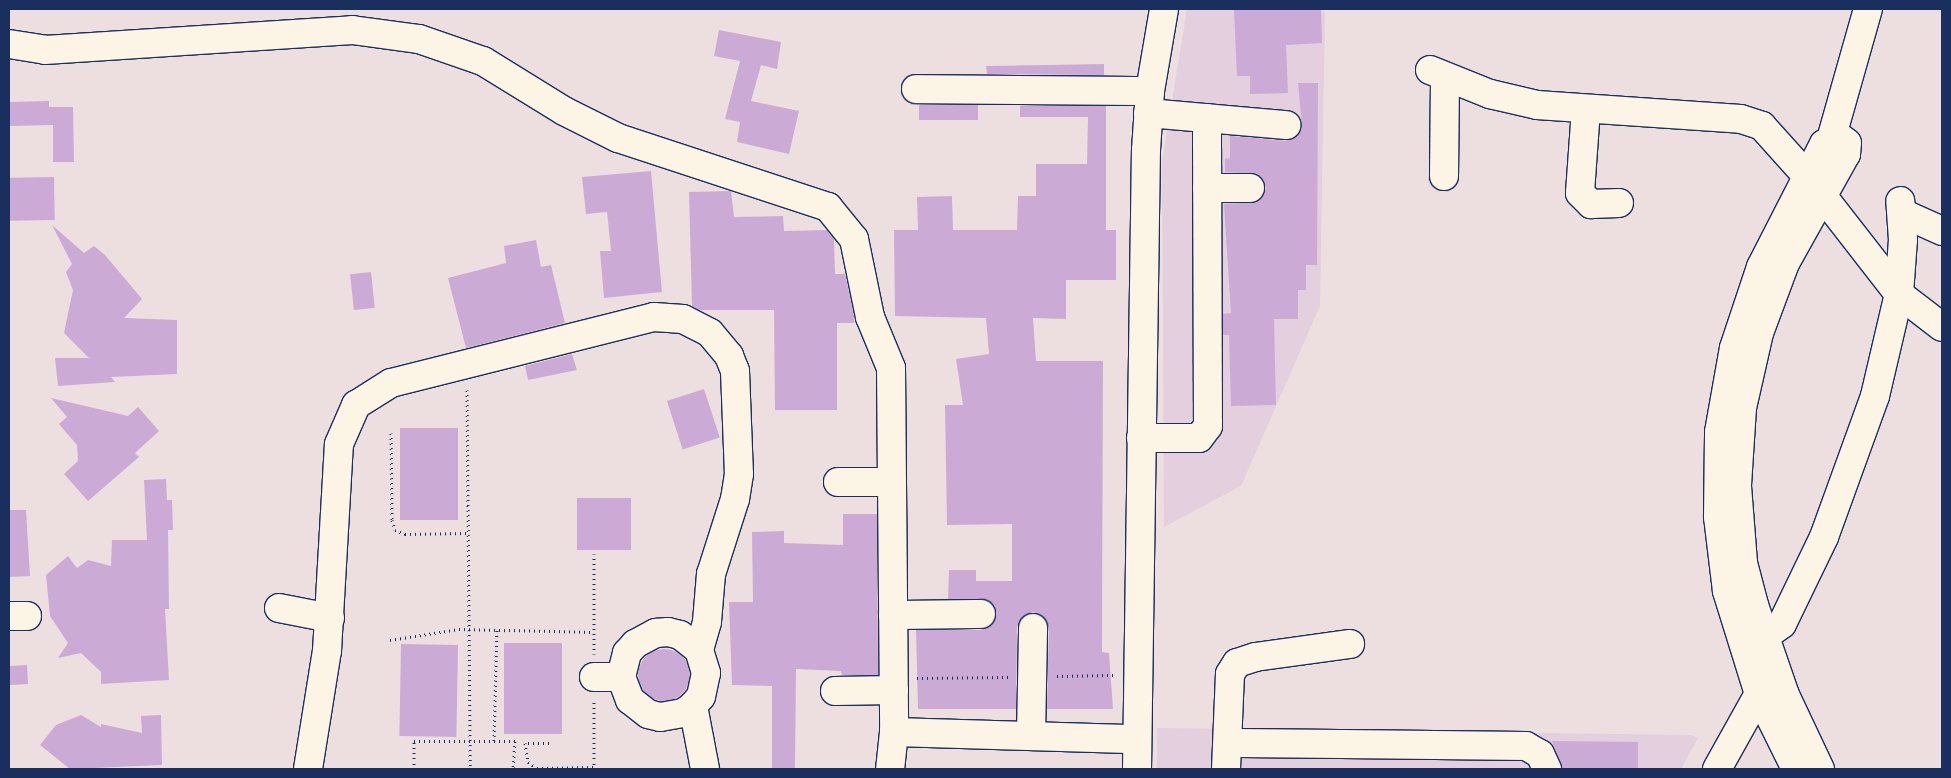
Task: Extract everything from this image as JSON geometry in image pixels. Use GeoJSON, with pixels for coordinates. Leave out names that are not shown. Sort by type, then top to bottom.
{"type":"FeatureCollection","features":[{"type":"Feature","properties":{"kind":"street"},"geometry":{"type":"LineString","coordinates":[[1136,769],[1149,102],[1164,9]]}},
{"type":"Feature","properties":{"kind":"street"},"geometry":{"type":"LineString","coordinates":[[1796,769],[1759,694],[1734,621],[1722,560],[1716,475],[1719,432],[1725,390],[1746,307],[1815,186],[1848,148],[1843,138],[1832,136],[1868,9]]}},
{"type":"Feature","properties":{"kind":"street"},"geometry":{"type":"LineString","coordinates":[[9,44],[45,50],[352,30],[419,39],[483,60],[564,111],[618,138],[816,200],[839,216],[854,239],[870,317],[888,356],[892,482],[894,690],[894,732],[890,769]]}},
{"type":"Feature","properties":{"kind":"street"},"geometry":{"type":"LineString","coordinates":[[1444,176],[1438,73],[1514,100],[1586,109],[1752,121],[1770,134],[1815,186],[1899,294],[1942,327]]}},
{"type":"Feature","properties":{"kind":"street"},"geometry":{"type":"LineString","coordinates":[[916,89],[1149,102],[1207,118],[1286,125]]}},
{"type":"Feature","properties":{"kind":"street"},"geometry":{"type":"LineString","coordinates":[[1586,109],[1580,193],[1591,204],[1619,202]]}},
{"type":"Feature","properties":{"kind":"street"},"geometry":{"type":"LineString","coordinates":[[1141,438],[1194,439],[1207,431],[1207,118]]}},
{"type":"Feature","properties":{"kind":"street"},"geometry":{"type":"LineString","coordinates":[[1815,186],[1770,298],[1742,408],[1739,524],[1743,563],[1774,668],[1820,769]]}},
{"type":"Feature","properties":{"kind":"street"},"geometry":{"type":"LineString","coordinates":[[1207,188],[1250,188]]}},
{"type":"Feature","properties":{"kind":"street"},"geometry":{"type":"LineString","coordinates":[[1764,637],[1777,629],[1786,617],[1841,496],[1875,396],[1899,294],[1901,207],[1942,232]]}},
{"type":"Feature","properties":{"kind":"street"},"geometry":{"type":"LineString","coordinates":[[308,769],[330,618],[339,444],[348,417],[378,388],[467,364],[667,316],[697,324],[720,344],[736,370],[738,386],[739,474],[735,499],[711,574],[707,622],[699,650],[706,673],[703,690],[693,706],[672,717],[648,714],[630,700],[622,677],[627,653],[650,635],[680,635],[699,650]]}},
{"type":"Feature","properties":{"kind":"street"},"geometry":{"type":"LineString","coordinates":[[838,482],[892,482]]}},
{"type":"Feature","properties":{"kind":"street"},"geometry":{"type":"LineString","coordinates":[[279,608],[330,618]]}},
{"type":"Feature","properties":{"kind":"street"},"geometry":{"type":"LineString","coordinates":[[893,615],[981,614]]}},
{"type":"Feature","properties":{"kind":"street"},"geometry":{"type":"LineString","coordinates":[[1031,736],[1033,628]]}},
{"type":"Feature","properties":{"kind":"street"},"geometry":{"type":"LineString","coordinates":[[1226,769],[1230,674],[1237,663],[1254,657],[1350,644]]}},
{"type":"Feature","properties":{"kind":"street"},"geometry":{"type":"LineString","coordinates":[[1254,657],[1240,676],[1238,756],[1526,746],[1540,754],[1547,769]]}},
{"type":"Feature","properties":{"kind":"street"},"geometry":{"type":"LineString","coordinates":[[1717,769],[1774,668]]}},
{"type":"Feature","properties":{"kind":"street"},"geometry":{"type":"LineString","coordinates":[[594,677],[622,677]]}},
{"type":"Feature","properties":{"kind":"street"},"geometry":{"type":"LineString","coordinates":[[835,691],[894,690]]}},
{"type":"Feature","properties":{"kind":"street"},"geometry":{"type":"LineString","coordinates":[[693,706],[705,769]]}},
{"type":"Feature","properties":{"kind":"street"},"geometry":{"type":"LineString","coordinates":[[894,732],[1136,739]]}},
{"type":"Feature","properties":{"kind":"path"},"geometry":{"type":"LineString","coordinates":[[467,364],[470,533],[470,769]]}},
{"type":"Feature","properties":{"kind":"path"},"geometry":{"type":"LineString","coordinates":[[391,432],[392,520],[395,530],[405,534],[470,533]]}},
{"type":"Feature","properties":{"kind":"path"},"geometry":{"type":"LineString","coordinates":[[390,640],[470,629],[594,632]]}},
{"type":"Feature","properties":{"kind":"path"},"geometry":{"type":"LineString","coordinates":[[494,741],[497,629]]}},
{"type":"Feature","properties":{"kind":"path"},"geometry":{"type":"LineString","coordinates":[[414,769],[414,742],[515,741],[513,769]]}},
{"type":"Feature","properties":{"kind":"path"},"geometry":{"type":"LineString","coordinates":[[549,743],[524,743],[528,762],[537,768],[594,767]]}},
{"type":"Feature","properties":{"kind":"shaded area"},"geometry":{"type":"Polygon","coordinates":[[[1187,9],[1325,12],[1320,306],[1241,486],[1164,527],[1162,162],[1187,9]]]}},
{"type":"Feature","properties":{"kind":"shaded area"},"geometry":{"type":"Polygon","coordinates":[[[1157,728],[1690,735],[1698,738],[1681,769],[1157,769],[1157,728]]]}},
{"type":"Feature","properties":{"kind":"building"},"geometry":{"type":"Polygon","coordinates":[[[1321,9],[1322,43],[1286,45],[1288,93],[1250,94],[1250,76],[1237,76],[1234,10],[1321,9]]]}},
{"type":"Feature","properties":{"kind":"building"},"geometry":{"type":"Polygon","coordinates":[[[719,30],[781,42],[777,69],[761,65],[751,101],[799,111],[789,154],[737,142],[740,122],[725,119],[740,61],[714,56],[719,30]]]}},
{"type":"Feature","properties":{"kind":"building"},"geometry":{"type":"Polygon","coordinates":[[[1104,64],[1104,75],[987,74],[986,66],[1104,64]]]}},
{"type":"Feature","properties":{"kind":"building"},"geometry":{"type":"Polygon","coordinates":[[[1298,83],[1318,83],[1317,265],[1306,265],[1306,290],[1298,290],[1298,319],[1274,319],[1276,405],[1231,406],[1229,335],[1223,335],[1223,314],[1231,313],[1224,204],[1257,202],[1266,188],[1257,174],[1225,172],[1225,159],[1230,158],[1230,136],[1285,141],[1298,134],[1302,126],[1298,83]]]}},
{"type":"Feature","properties":{"kind":"building"},"geometry":{"type":"Polygon","coordinates":[[[49,101],[49,107],[73,107],[74,162],[53,162],[53,125],[9,126],[9,102],[49,101]]]}},
{"type":"Feature","properties":{"kind":"building"},"geometry":{"type":"Polygon","coordinates":[[[919,105],[978,105],[978,120],[919,120],[919,105]]]}},
{"type":"Feature","properties":{"kind":"building"},"geometry":{"type":"Polygon","coordinates":[[[1020,106],[1106,106],[1106,230],[1116,230],[1116,280],[1066,280],[1066,319],[1033,318],[1036,361],[1103,361],[1102,652],[1109,653],[1113,709],[1047,709],[1049,628],[1041,615],[1033,612],[1025,615],[1017,627],[1016,709],[918,709],[916,630],[981,630],[994,622],[995,606],[988,600],[948,599],[949,570],[976,570],[976,581],[1012,581],[1012,524],[947,525],[945,405],[963,405],[956,359],[989,354],[986,318],[895,316],[894,230],[918,230],[917,197],[952,196],[953,230],[1017,230],[1018,196],[1036,196],[1036,164],[1087,164],[1088,117],[1020,117],[1020,106]]]}},
{"type":"Feature","properties":{"kind":"building"},"geometry":{"type":"Polygon","coordinates":[[[651,171],[662,292],[604,298],[600,251],[611,251],[607,212],[586,214],[582,177],[651,171]]]}},
{"type":"Feature","properties":{"kind":"building"},"geometry":{"type":"Polygon","coordinates":[[[54,177],[55,220],[10,221],[9,178],[54,177]]]}},
{"type":"Feature","properties":{"kind":"building"},"geometry":{"type":"Polygon","coordinates":[[[731,191],[734,217],[783,216],[784,231],[827,230],[834,239],[835,274],[845,274],[854,315],[854,323],[837,323],[837,410],[775,410],[774,310],[699,310],[692,306],[689,192],[731,191]]]}},
{"type":"Feature","properties":{"kind":"building"},"geometry":{"type":"Polygon","coordinates":[[[52,225],[84,253],[94,246],[105,255],[142,299],[124,318],[177,320],[177,374],[111,377],[115,382],[58,386],[55,358],[89,358],[64,333],[73,290],[66,272],[72,264],[52,225]]]}},
{"type":"Feature","properties":{"kind":"building"},"geometry":{"type":"Polygon","coordinates":[[[536,240],[541,267],[551,265],[565,323],[466,348],[448,278],[506,263],[504,246],[536,240]]]}},
{"type":"Feature","properties":{"kind":"building"},"geometry":{"type":"Polygon","coordinates":[[[371,272],[375,308],[354,310],[350,274],[371,272]]]}},
{"type":"Feature","properties":{"kind":"building"},"geometry":{"type":"Polygon","coordinates":[[[572,354],[577,370],[528,380],[525,366],[572,354]]]}},
{"type":"Feature","properties":{"kind":"building"},"geometry":{"type":"Polygon","coordinates":[[[704,389],[720,438],[683,450],[667,401],[704,389]]]}},
{"type":"Feature","properties":{"kind":"building"},"geometry":{"type":"Polygon","coordinates":[[[51,398],[128,416],[138,407],[159,431],[135,453],[139,457],[88,501],[64,474],[78,461],[77,445],[59,424],[67,417],[51,398]]]}},
{"type":"Feature","properties":{"kind":"building"},"geometry":{"type":"Polygon","coordinates":[[[400,428],[458,428],[458,520],[400,520],[400,428]]]}},
{"type":"Feature","properties":{"kind":"building"},"geometry":{"type":"Polygon","coordinates":[[[166,479],[167,500],[172,500],[173,530],[168,530],[169,609],[165,609],[169,680],[101,684],[101,672],[81,653],[58,658],[68,643],[50,616],[46,575],[68,556],[77,568],[88,560],[111,566],[112,540],[147,540],[144,480],[166,479]]]}},
{"type":"Feature","properties":{"kind":"building"},"geometry":{"type":"Polygon","coordinates":[[[577,498],[631,498],[631,550],[577,550],[577,498]]]}},
{"type":"Feature","properties":{"kind":"building"},"geometry":{"type":"Polygon","coordinates":[[[9,510],[26,510],[30,576],[9,577],[9,510]]]}},
{"type":"Feature","properties":{"kind":"building"},"geometry":{"type":"Polygon","coordinates":[[[843,514],[877,514],[878,675],[842,675],[841,671],[796,669],[795,769],[772,769],[772,686],[732,685],[729,602],[753,602],[752,532],[784,531],[784,543],[843,545],[843,514]]]}},
{"type":"Feature","properties":{"kind":"building"},"geometry":{"type":"Polygon","coordinates":[[[504,643],[562,643],[562,734],[504,734],[504,643]]]}},
{"type":"Feature","properties":{"kind":"building"},"geometry":{"type":"Polygon","coordinates":[[[401,644],[458,645],[456,737],[399,736],[401,644]]]}},
{"type":"Feature","properties":{"kind":"building"},"geometry":{"type":"Polygon","coordinates":[[[664,649],[678,653],[686,661],[690,675],[686,689],[678,697],[664,701],[650,697],[642,689],[638,675],[642,661],[650,653],[664,649]]]}},
{"type":"Feature","properties":{"kind":"building"},"geometry":{"type":"Polygon","coordinates":[[[27,665],[28,684],[10,685],[9,666],[27,665]]]}},
{"type":"Feature","properties":{"kind":"building"},"geometry":{"type":"Polygon","coordinates":[[[81,715],[101,727],[101,724],[142,733],[141,716],[161,715],[162,765],[70,769],[40,745],[56,725],[81,715]]]}},
{"type":"Feature","properties":{"kind":"building"},"geometry":{"type":"Polygon","coordinates":[[[1552,741],[1638,742],[1638,769],[1562,769],[1552,741]]]}}]}
